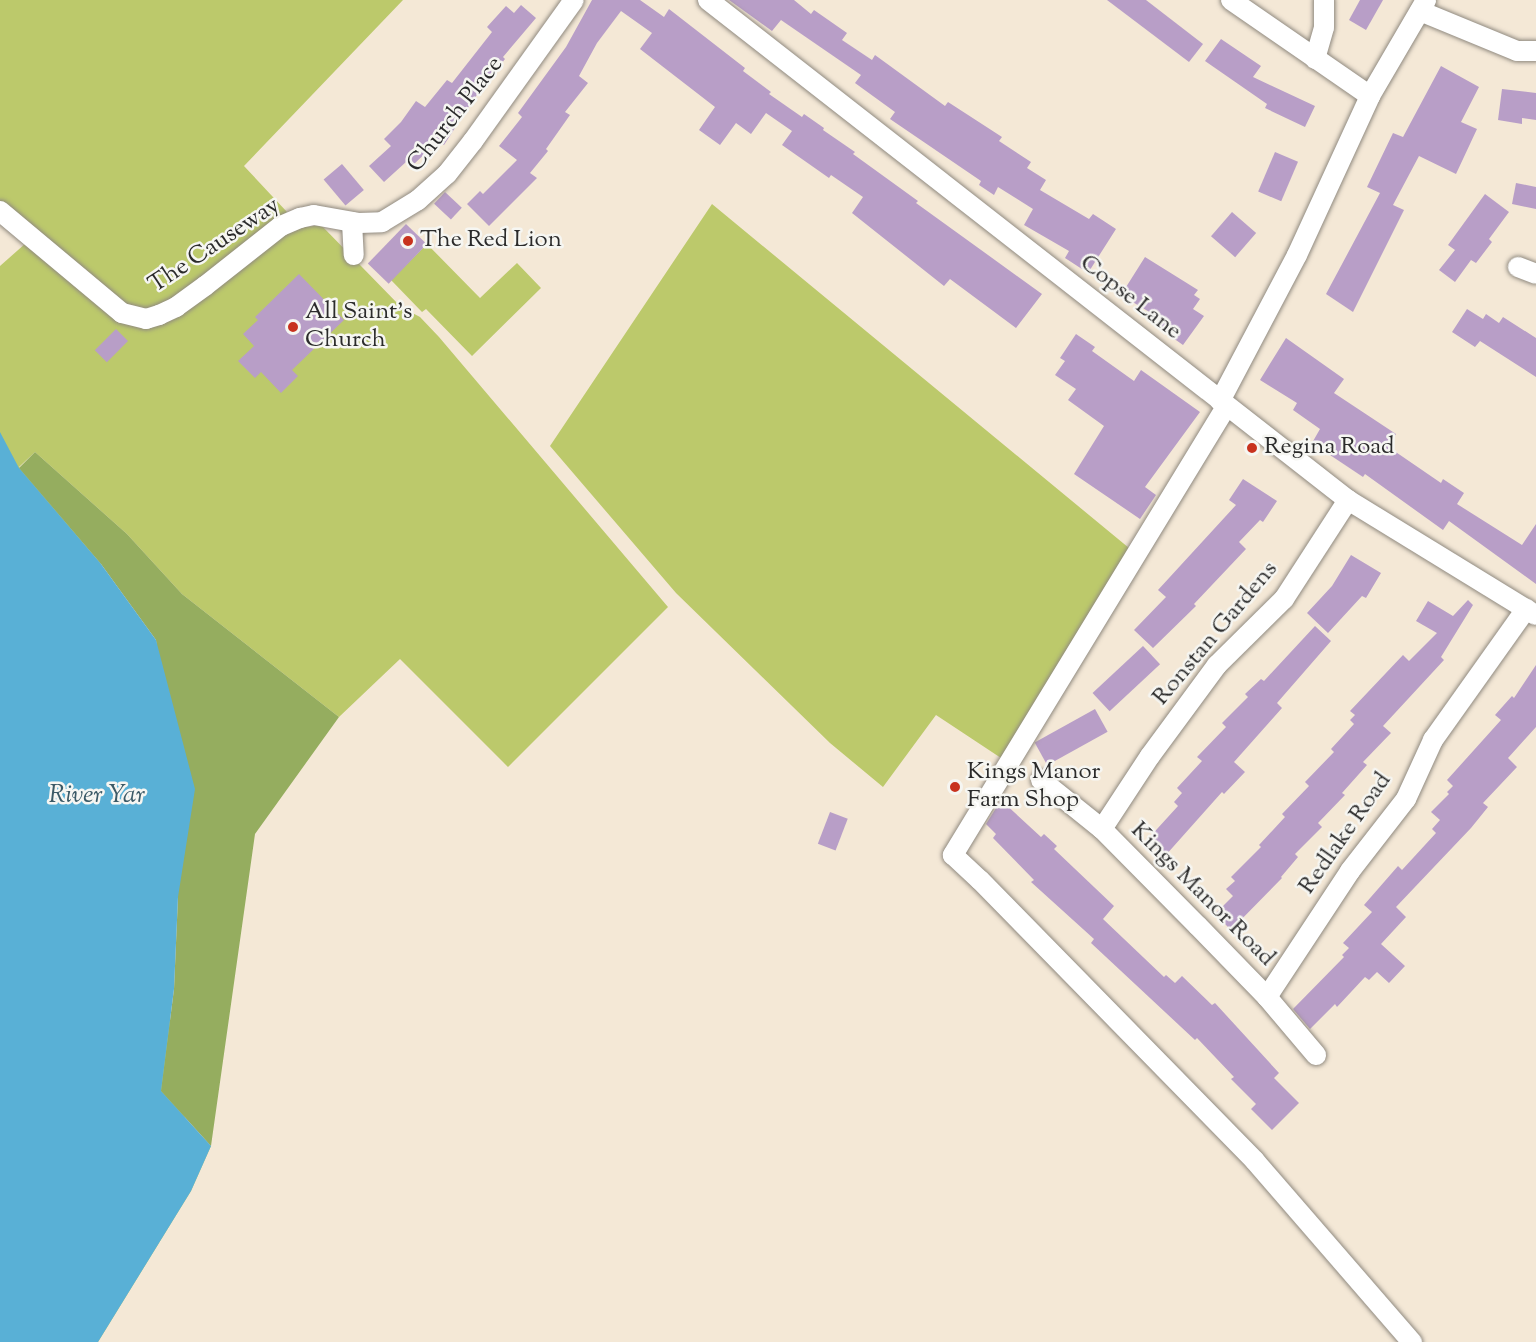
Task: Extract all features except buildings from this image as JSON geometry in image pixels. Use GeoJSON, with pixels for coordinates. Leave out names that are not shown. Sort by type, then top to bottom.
{"type":"FeatureCollection","features":[{"type":"Feature","properties":{"kind":"street","name":"Church Place"},"geometry":{"type":"LineString","coordinates":[[352,222],[382,222],[407,209],[441,180],[473,141],[574,0]]}},
{"type":"Feature","properties":{"kind":"street","name":"Copse Lane"},"geometry":{"type":"LineString","coordinates":[[708,0],[1348,500],[1531,612]]}},
{"type":"Feature","properties":{"kind":"street"},"geometry":{"type":"LineString","coordinates":[[1231,0],[1370,96]]}},
{"type":"Feature","properties":{"kind":"street"},"geometry":{"type":"LineString","coordinates":[[1315,59],[1324,27],[1324,0]]}},
{"type":"Feature","properties":{"kind":"street"},"geometry":{"type":"LineString","coordinates":[[1412,1342],[1255,1161],[953,855],[1223,404],[1297,255],[1370,96],[1423,5],[1517,51],[1536,51]]}},
{"type":"Feature","properties":{"kind":"street","name":"The Causeway"},"geometry":{"type":"LineString","coordinates":[[0,211],[122,313],[147,319],[176,307],[282,226],[300,218],[314,216],[352,222]]}},
{"type":"Feature","properties":{"kind":"street"},"geometry":{"type":"LineString","coordinates":[[352,222],[354,255]]}},
{"type":"Feature","properties":{"kind":"street","name":"Ronstan Gardens"},"geometry":{"type":"LineString","coordinates":[[1101,829],[1150,756],[1217,665],[1284,598],[1348,500]]}},
{"type":"Feature","properties":{"kind":"street","name":"Redlake Road"},"geometry":{"type":"LineString","coordinates":[[1267,997],[1350,871],[1406,799],[1432,740],[1531,612]]}},
{"type":"Feature","properties":{"kind":"street","name":"Kings Manor Road"},"geometry":{"type":"LineString","coordinates":[[1041,780],[1101,829],[1267,997],[1316,1055]]}},
{"type":"Feature","properties":{"kind":"green space"},"geometry":{"type":"Polygon","coordinates":[[[0,0],[403,0],[244,166],[287,212],[171,299],[153,308],[144,309],[125,305],[0,202],[0,0]]]}},
{"type":"Feature","properties":{"kind":"green space"},"geometry":{"type":"Polygon","coordinates":[[[712,204],[1129,548],[1001,758],[936,715],[883,787],[830,743],[676,593],[550,446],[712,204]]]}},
{"type":"Feature","properties":{"kind":"green space"},"geometry":{"type":"Polygon","coordinates":[[[321,225],[401,307],[420,317],[439,337],[668,607],[508,767],[400,659],[339,717],[182,594],[127,534],[35,452],[19,467],[101,564],[185,1119],[211,1146],[191,1191],[98,1342],[0,1342],[0,266],[26,243],[142,327],[291,229],[321,225]]]}},
{"type":"Feature","properties":{"kind":"green space"},"geometry":{"type":"Polygon","coordinates":[[[427,244],[480,298],[517,263],[541,288],[472,356],[426,309],[422,312],[391,280],[427,244]]]}},
{"type":"Feature","properties":{"kind":"green space"},"geometry":{"type":"Polygon","coordinates":[[[35,452],[127,534],[182,594],[339,717],[255,834],[211,1146],[161,1091],[174,989],[178,897],[156,640],[101,564],[19,468],[35,452]]]}},
{"type":"Feature","properties":{"kind":"water","name":"River Yar"},"geometry":{"type":"Polygon","coordinates":[[[0,432],[19,468],[101,564],[156,640],[195,789],[178,897],[174,989],[161,1091],[211,1146],[191,1191],[98,1342],[0,1342],[0,432]]]}},
{"type":"Feature","properties":{"kind":"place","name":"The Red Lion"},"geometry":{"type":"Point","coordinates":[408,241]}},
{"type":"Feature","properties":{"kind":"place","name":"All Saint's Church"},"geometry":{"type":"Point","coordinates":[293,327]}},
{"type":"Feature","properties":{"kind":"place","name":"Regina Road"},"geometry":{"type":"Point","coordinates":[1252,448]}},
{"type":"Feature","properties":{"kind":"place","name":"Kings Manor Farm Shop"},"geometry":{"type":"Point","coordinates":[955,787]}}]}
